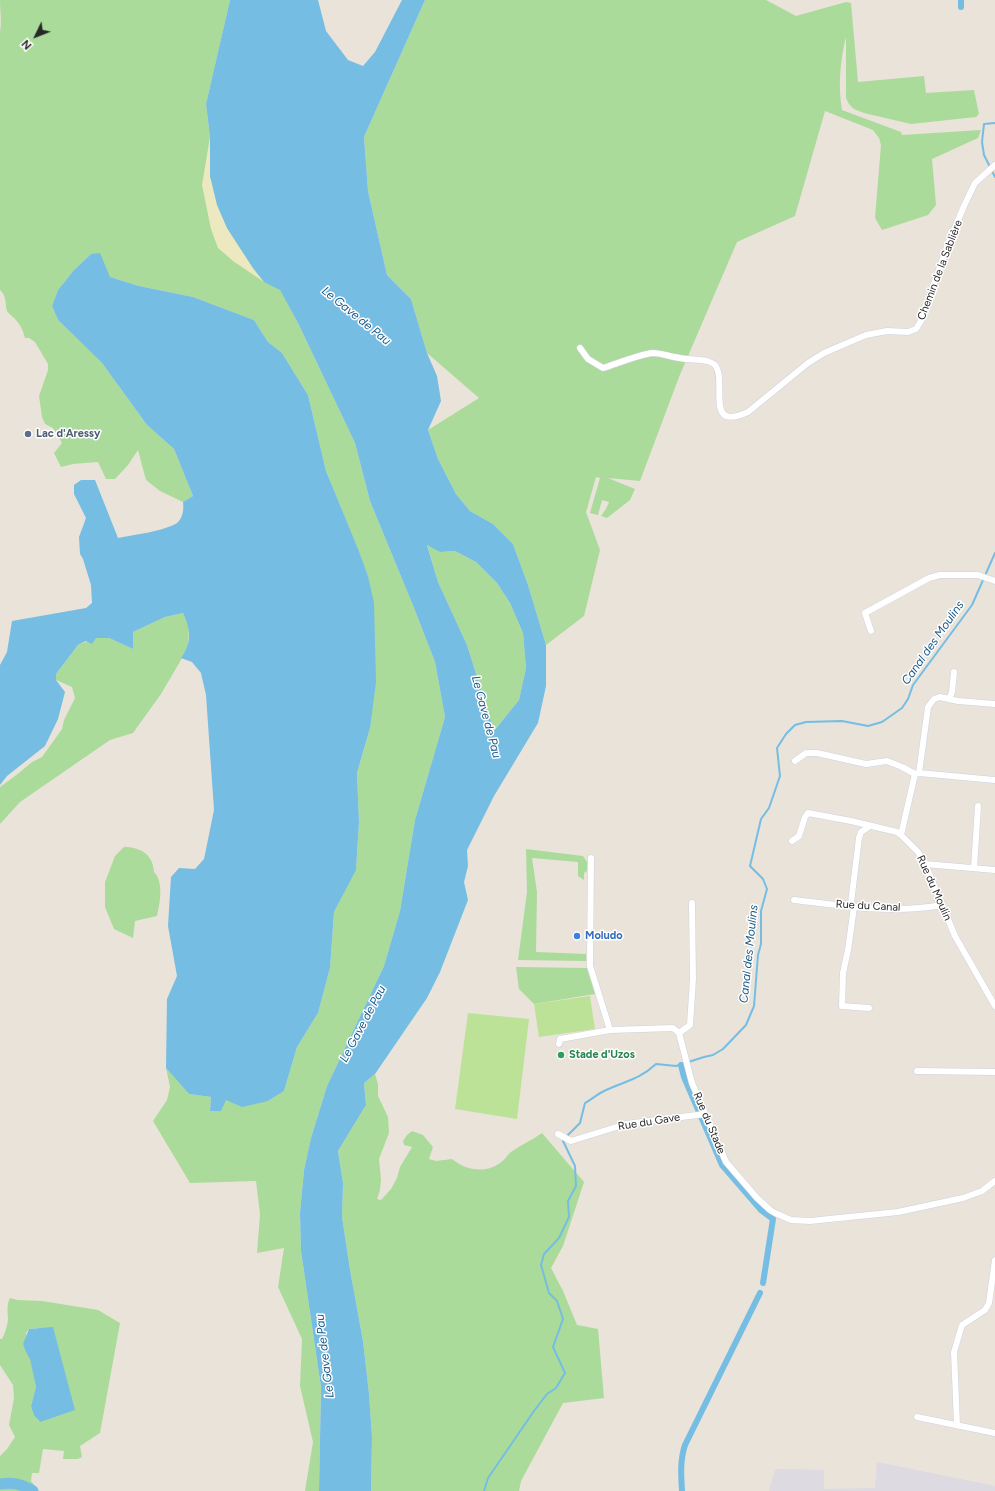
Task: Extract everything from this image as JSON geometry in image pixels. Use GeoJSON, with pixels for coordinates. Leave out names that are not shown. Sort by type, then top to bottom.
{"type":"FeatureCollection","features":[{"type":"Feature","properties":{"kind":"street","name":"Chemin de la Sablière"},"geometry":{"type":"LineString","coordinates":[[580,348],[588,359],[603,368],[653,353],[704,360],[712,363],[718,370],[718,401],[725,415],[730,417],[738,416],[748,412],[808,362],[824,353],[866,335],[887,330],[908,332],[916,329],[921,321],[948,244],[964,206],[975,183],[992,168]]}},
{"type":"Feature","properties":{"kind":"street"},"geometry":{"type":"LineString","coordinates":[[871,631],[865,613],[929,578],[940,575],[978,575],[995,582]]}},
{"type":"Feature","properties":{"kind":"street"},"geometry":{"type":"LineString","coordinates":[[949,699],[952,692],[954,672]]}},
{"type":"Feature","properties":{"kind":"street"},"geometry":{"type":"LineString","coordinates":[[792,841],[800,836],[805,817],[808,813],[897,832],[901,835],[917,773],[928,707],[934,699],[940,697],[958,701],[995,704]]}},
{"type":"Feature","properties":{"kind":"street"},"geometry":{"type":"LineString","coordinates":[[795,761],[806,753],[817,753],[866,764],[887,761],[917,773],[995,780]]}},
{"type":"Feature","properties":{"kind":"street"},"geometry":{"type":"LineString","coordinates":[[974,868],[978,806]]}},
{"type":"Feature","properties":{"kind":"street"},"geometry":{"type":"LineString","coordinates":[[853,822],[860,834],[851,903],[854,907],[843,973],[842,1006],[869,1008]]}},
{"type":"Feature","properties":{"kind":"street"},"geometry":{"type":"LineString","coordinates":[[860,834],[870,826]]}},
{"type":"Feature","properties":{"kind":"street","name":"Rue du Moulin"},"geometry":{"type":"LineString","coordinates":[[901,835],[918,852],[925,864],[955,936],[995,1006]]}},
{"type":"Feature","properties":{"kind":"street"},"geometry":{"type":"LineString","coordinates":[[591,858],[590,966],[610,1030]]}},
{"type":"Feature","properties":{"kind":"street"},"geometry":{"type":"LineString","coordinates":[[925,864],[995,870]]}},
{"type":"Feature","properties":{"kind":"street","name":"Rue du Canal"},"geometry":{"type":"LineString","coordinates":[[794,900],[854,907],[923,909],[942,906]]}},
{"type":"Feature","properties":{"kind":"street"},"geometry":{"type":"LineString","coordinates":[[559,1044],[560,1039],[610,1030],[673,1028],[679,1033],[690,1025],[693,979],[692,903]]}},
{"type":"Feature","properties":{"kind":"street","name":"Rue du Stade"},"geometry":{"type":"LineString","coordinates":[[679,1033],[701,1114],[726,1162],[756,1198],[770,1210],[792,1220],[810,1221],[898,1212],[963,1198],[982,1190],[995,1181]]}},
{"type":"Feature","properties":{"kind":"street"},"geometry":{"type":"LineString","coordinates":[[917,1071],[995,1072]]}},
{"type":"Feature","properties":{"kind":"street","name":"Rue du Gave"},"geometry":{"type":"LineString","coordinates":[[561,1135],[571,1141],[626,1124],[701,1114]]}},
{"type":"Feature","properties":{"kind":"street"},"geometry":{"type":"LineString","coordinates":[[957,1425],[954,1352],[962,1325],[985,1310],[989,1303],[995,1260]]}},
{"type":"Feature","properties":{"kind":"street"},"geometry":{"type":"LineString","coordinates":[[917,1417],[995,1433]]}},
{"type":"Feature","properties":{"kind":"shaded area"},"geometry":{"type":"Polygon","coordinates":[[[877,1462],[995,1486],[995,1491],[769,1491],[775,1469],[824,1470],[824,1489],[875,1488],[877,1462]]]}},
{"type":"Feature","properties":{"kind":"green space"},"geometry":{"type":"Polygon","coordinates":[[[0,0],[230,0],[206,104],[210,137],[264,282],[280,289],[298,323],[355,443],[370,501],[435,662],[445,717],[415,820],[400,911],[384,966],[327,1086],[311,1138],[304,1170],[300,1213],[301,1251],[321,1387],[319,1491],[305,1491],[313,1442],[300,1386],[302,1339],[278,1287],[284,1248],[257,1253],[260,1214],[256,1181],[190,1183],[153,1121],[167,1100],[170,1087],[166,1068],[189,1094],[211,1097],[210,1111],[226,1100],[268,1101],[284,1091],[297,1047],[318,1013],[330,968],[334,912],[356,869],[359,822],[357,773],[370,728],[368,576],[326,471],[308,395],[282,353],[268,342],[254,320],[193,297],[139,286],[110,277],[91,254],[74,270],[58,290],[52,306],[58,320],[102,363],[147,425],[174,449],[193,496],[183,502],[160,491],[146,480],[138,450],[128,465],[115,479],[106,479],[98,462],[73,464],[61,467],[54,453],[62,443],[53,428],[45,424],[42,417],[39,396],[48,370],[48,364],[35,342],[29,338],[25,338],[20,325],[7,311],[5,297],[0,290],[0,0]]]}},
{"type":"Feature","properties":{"kind":"green space"},"geometry":{"type":"Polygon","coordinates":[[[425,0],[766,0],[796,16],[846,2],[851,3],[858,82],[924,76],[926,93],[974,90],[979,114],[976,117],[911,124],[864,113],[854,109],[846,98],[846,37],[840,74],[842,110],[901,132],[902,135],[981,130],[978,138],[932,159],[936,205],[928,215],[882,230],[875,218],[881,145],[879,138],[873,130],[825,111],[795,216],[737,242],[679,377],[640,481],[608,478],[635,489],[630,500],[607,518],[601,516],[609,502],[602,500],[598,515],[590,513],[600,478],[596,477],[586,512],[600,550],[584,616],[546,645],[528,585],[513,544],[493,524],[470,511],[456,494],[438,459],[428,430],[479,398],[427,353],[411,299],[387,275],[368,191],[364,137],[425,0]]]}},
{"type":"Feature","properties":{"kind":"green space"},"geometry":{"type":"Polygon","coordinates":[[[427,544],[440,552],[455,551],[476,562],[497,583],[510,603],[523,633],[526,668],[519,700],[494,731],[467,645],[438,582],[427,544]]]}},
{"type":"Feature","properties":{"kind":"green space"},"geometry":{"type":"Polygon","coordinates":[[[183,613],[189,627],[188,648],[161,694],[133,733],[110,740],[20,802],[0,824],[0,787],[32,762],[42,757],[62,729],[64,720],[75,698],[72,687],[56,680],[56,674],[78,645],[96,638],[109,638],[133,649],[133,632],[165,617],[183,613]]]}},
{"type":"Feature","properties":{"kind":"green space"},"geometry":{"type":"Polygon","coordinates":[[[124,847],[135,848],[148,856],[151,860],[160,887],[160,899],[157,916],[135,921],[133,938],[114,929],[105,907],[105,882],[115,856],[124,847]]]}},
{"type":"Feature","properties":{"kind":"green space"},"geometry":{"type":"Polygon","coordinates":[[[526,849],[583,856],[587,862],[587,871],[584,873],[584,880],[578,876],[578,862],[532,858],[537,892],[536,952],[586,954],[586,961],[518,960],[527,892],[526,849]]]}},
{"type":"Feature","properties":{"kind":"green space"},"geometry":{"type":"Polygon","coordinates":[[[516,967],[587,968],[595,994],[534,1004],[519,989],[516,967]]]}},
{"type":"Feature","properties":{"kind":"green space"},"geometry":{"type":"Polygon","coordinates":[[[590,996],[595,1029],[539,1037],[534,1004],[590,996]]]}},
{"type":"Feature","properties":{"kind":"green space"},"geometry":{"type":"Polygon","coordinates":[[[468,1013],[529,1019],[517,1119],[455,1109],[468,1013]]]}},
{"type":"Feature","properties":{"kind":"green space"},"geometry":{"type":"Polygon","coordinates":[[[375,1074],[378,1084],[378,1096],[388,1117],[389,1133],[379,1159],[381,1179],[377,1199],[381,1200],[391,1189],[397,1178],[400,1167],[412,1147],[404,1145],[403,1141],[412,1131],[423,1135],[433,1147],[429,1159],[436,1161],[452,1159],[463,1166],[475,1169],[488,1169],[500,1163],[511,1152],[542,1133],[584,1182],[563,1246],[551,1268],[563,1291],[577,1325],[598,1329],[604,1398],[563,1403],[521,1481],[519,1491],[371,1491],[372,1437],[369,1394],[363,1341],[342,1217],[343,1183],[338,1151],[366,1105],[364,1083],[375,1074]]]}},
{"type":"Feature","properties":{"kind":"green space"},"geometry":{"type":"Polygon","coordinates":[[[10,1298],[17,1300],[42,1301],[98,1310],[120,1323],[100,1433],[80,1446],[82,1457],[78,1459],[63,1459],[64,1451],[43,1449],[39,1473],[32,1473],[31,1481],[39,1491],[0,1491],[0,1456],[15,1437],[9,1425],[14,1398],[13,1385],[0,1365],[0,1339],[2,1339],[7,1325],[10,1298]],[[38,1328],[29,1329],[26,1333],[36,1387],[31,1406],[39,1422],[38,1328]]]}},
{"type":"Feature","properties":{"kind":"sand"},"geometry":{"type":"Polygon","coordinates":[[[210,137],[210,176],[227,228],[264,282],[233,261],[218,248],[211,229],[202,185],[210,137]]]}},
{"type":"Feature","properties":{"kind":"water","name":"Le Gave de Pau"},"geometry":{"type":"Polygon","coordinates":[[[230,0],[318,0],[326,31],[348,60],[363,66],[375,52],[402,0],[425,0],[364,137],[368,191],[387,275],[411,299],[427,353],[437,376],[441,401],[428,430],[438,459],[456,494],[470,511],[493,524],[513,544],[528,585],[546,645],[546,686],[538,723],[494,796],[467,850],[468,866],[464,882],[468,900],[440,972],[427,998],[375,1074],[364,1083],[366,1105],[338,1151],[343,1183],[342,1217],[363,1341],[369,1394],[372,1437],[371,1491],[319,1491],[321,1387],[301,1251],[300,1213],[304,1170],[311,1138],[327,1086],[384,966],[400,911],[415,820],[445,717],[435,662],[370,501],[355,443],[298,323],[280,290],[264,282],[253,268],[227,228],[217,205],[210,176],[210,137],[206,104],[230,0]],[[427,545],[438,582],[467,645],[494,731],[519,700],[526,668],[523,633],[510,603],[497,583],[476,562],[455,551],[440,552],[427,545]]]}},
{"type":"Feature","properties":{"kind":"water"},"geometry":{"type":"Polygon","coordinates":[[[100,253],[110,277],[139,286],[193,297],[254,320],[268,342],[282,353],[308,395],[326,471],[368,576],[374,603],[376,682],[370,728],[357,773],[359,822],[356,870],[334,912],[330,968],[318,1013],[297,1047],[284,1091],[268,1101],[242,1107],[226,1100],[221,1111],[210,1111],[211,1097],[189,1094],[166,1068],[167,999],[177,976],[168,926],[171,877],[179,868],[195,869],[204,859],[214,810],[206,695],[201,673],[192,662],[181,658],[189,642],[188,625],[183,613],[165,617],[133,632],[133,649],[109,638],[96,638],[92,644],[86,641],[78,645],[56,674],[56,680],[65,692],[58,719],[45,746],[7,776],[0,785],[0,665],[7,652],[12,621],[86,608],[92,603],[91,585],[80,554],[79,537],[86,518],[74,494],[74,485],[81,480],[95,480],[118,538],[172,526],[181,519],[183,513],[183,502],[193,496],[174,449],[147,425],[102,363],[58,320],[52,306],[58,290],[74,270],[91,254],[100,253]]]}},
{"type":"Feature","properties":{"kind":"water"},"geometry":{"type":"Polygon","coordinates":[[[53,1327],[75,1410],[40,1422],[34,1415],[31,1406],[36,1387],[30,1359],[23,1344],[29,1329],[53,1327]]]}},
{"type":"Feature","properties":{"kind":"waterway"},"geometry":{"type":"LineString","coordinates":[[961,0],[961,7]]}},
{"type":"Feature","properties":{"kind":"waterway","name":"Canal des Moulins"},"geometry":{"type":"LineString","coordinates":[[995,123],[984,124],[982,142],[984,155],[995,177]]}},
{"type":"Feature","properties":{"kind":"waterway","name":"Canal des Moulins"},"geometry":{"type":"LineString","coordinates":[[567,1136],[580,1123],[585,1103],[601,1093],[644,1073],[656,1064],[676,1066],[713,1055],[723,1049],[746,1025],[754,1006],[758,955],[761,944],[761,911],[767,889],[763,879],[750,866],[761,819],[769,808],[780,776],[777,748],[786,734],[795,725],[806,722],[842,721],[868,726],[882,722],[902,708],[908,699],[913,685],[972,605],[995,553]]}},
{"type":"Feature","properties":{"kind":"waterway"},"geometry":{"type":"LineString","coordinates":[[681,1065],[684,1077],[722,1165],[761,1210],[773,1219],[763,1283]]}},
{"type":"Feature","properties":{"kind":"waterway"},"geometry":{"type":"LineString","coordinates":[[484,1491],[488,1478],[534,1411],[547,1394],[556,1388],[565,1373],[553,1347],[563,1319],[557,1301],[549,1293],[541,1265],[544,1254],[559,1238],[569,1217],[568,1201],[576,1186],[575,1166],[563,1141],[564,1140]]}},
{"type":"Feature","properties":{"kind":"waterway"},"geometry":{"type":"LineString","coordinates":[[682,1491],[681,1473],[685,1445],[760,1293]]}},
{"type":"Feature","properties":{"kind":"waterway"},"geometry":{"type":"LineString","coordinates":[[0,1484],[17,1484],[33,1491]]}},
{"type":"Feature","properties":{"kind":"place","name":"Lac d'Aressy"},"geometry":{"type":"Point","coordinates":[28,434]}},
{"type":"Feature","properties":{"kind":"place","name":"Moludo"},"geometry":{"type":"Point","coordinates":[577,936]}},
{"type":"Feature","properties":{"kind":"place","name":"Stade d'Uzos"},"geometry":{"type":"Point","coordinates":[561,1055]}}]}
